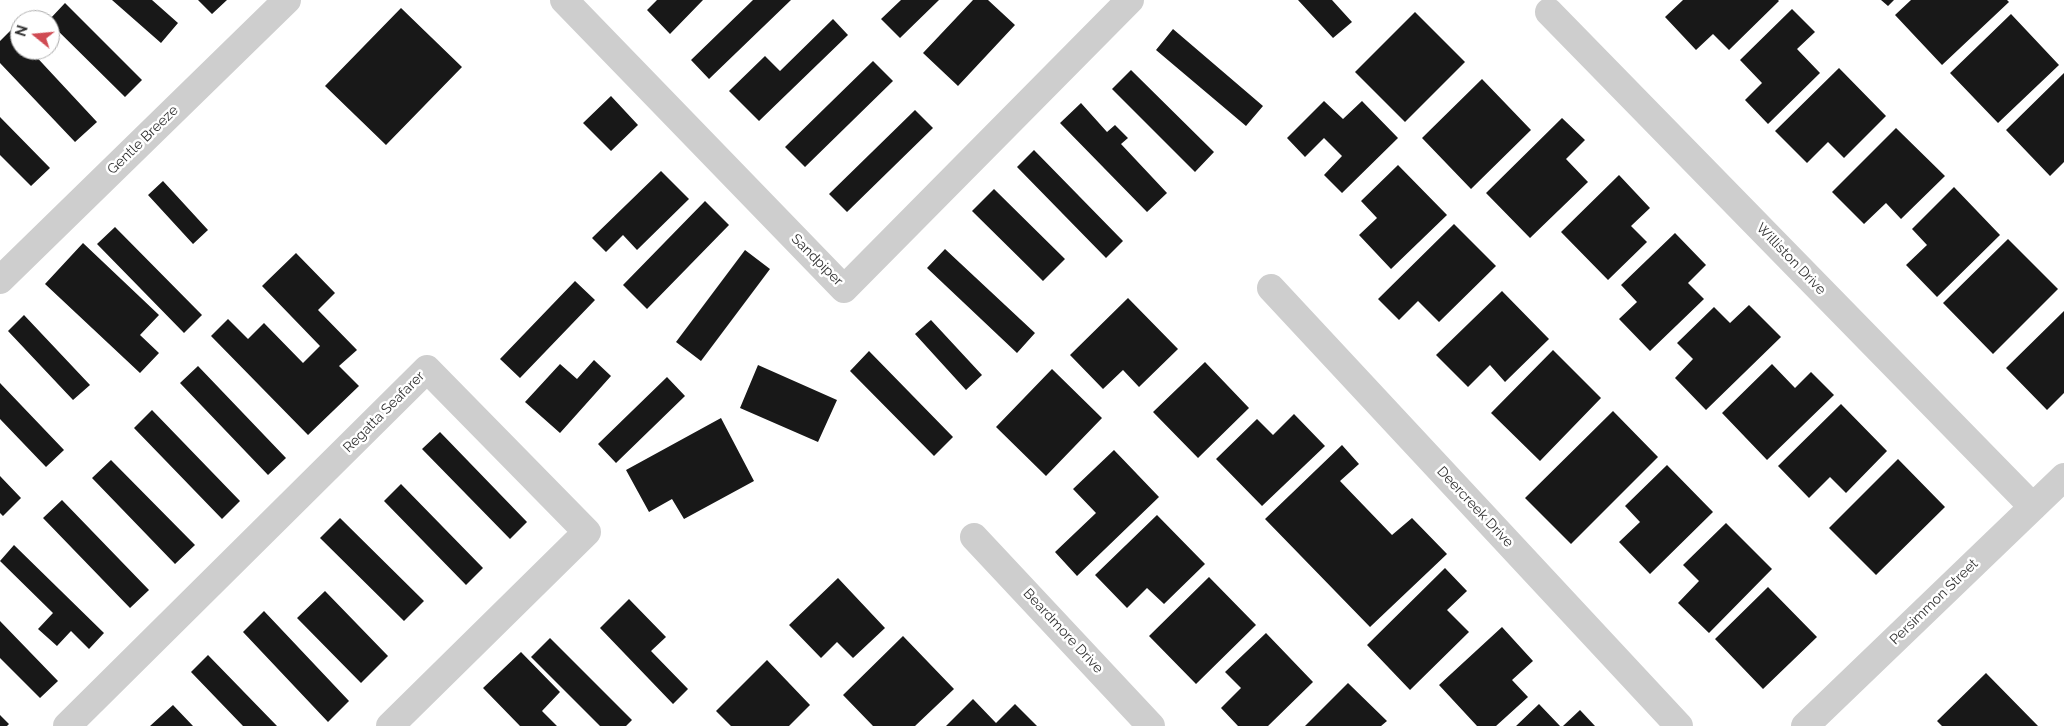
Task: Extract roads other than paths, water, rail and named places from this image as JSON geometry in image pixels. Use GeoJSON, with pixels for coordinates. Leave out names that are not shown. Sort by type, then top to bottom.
{"type":"FeatureCollection","features":[{"type":"Feature","properties":{"kind":"street","name":"Gentle Breeze"},"geometry":{"type":"LineString","coordinates":[[0,280],[287,0]]}},
{"type":"Feature","properties":{"kind":"street","name":"Sandpiper"},"geometry":{"type":"LineString","coordinates":[[564,0],[844,289],[1114,5]]}},
{"type":"Feature","properties":{"kind":"street","name":"Williston Drive"},"geometry":{"type":"LineString","coordinates":[[1549,12],[2033,507]]}},
{"type":"Feature","properties":{"kind":"street","name":"Deercreek Drive"},"geometry":{"type":"LineString","coordinates":[[1271,288],[1679,726]]}},
{"type":"Feature","properties":{"kind":"street","name":"Regatta Seafarer"},"geometry":{"type":"LineString","coordinates":[[67,726],[427,369],[587,532],[390,726]]}},
{"type":"Feature","properties":{"kind":"street","name":"Persimmon Street"},"geometry":{"type":"LineString","coordinates":[[1805,726],[2064,477]]}},
{"type":"Feature","properties":{"kind":"street","name":"Beardmore Drive"},"geometry":{"type":"LineString","coordinates":[[974,537],[1151,726]]}}]}
